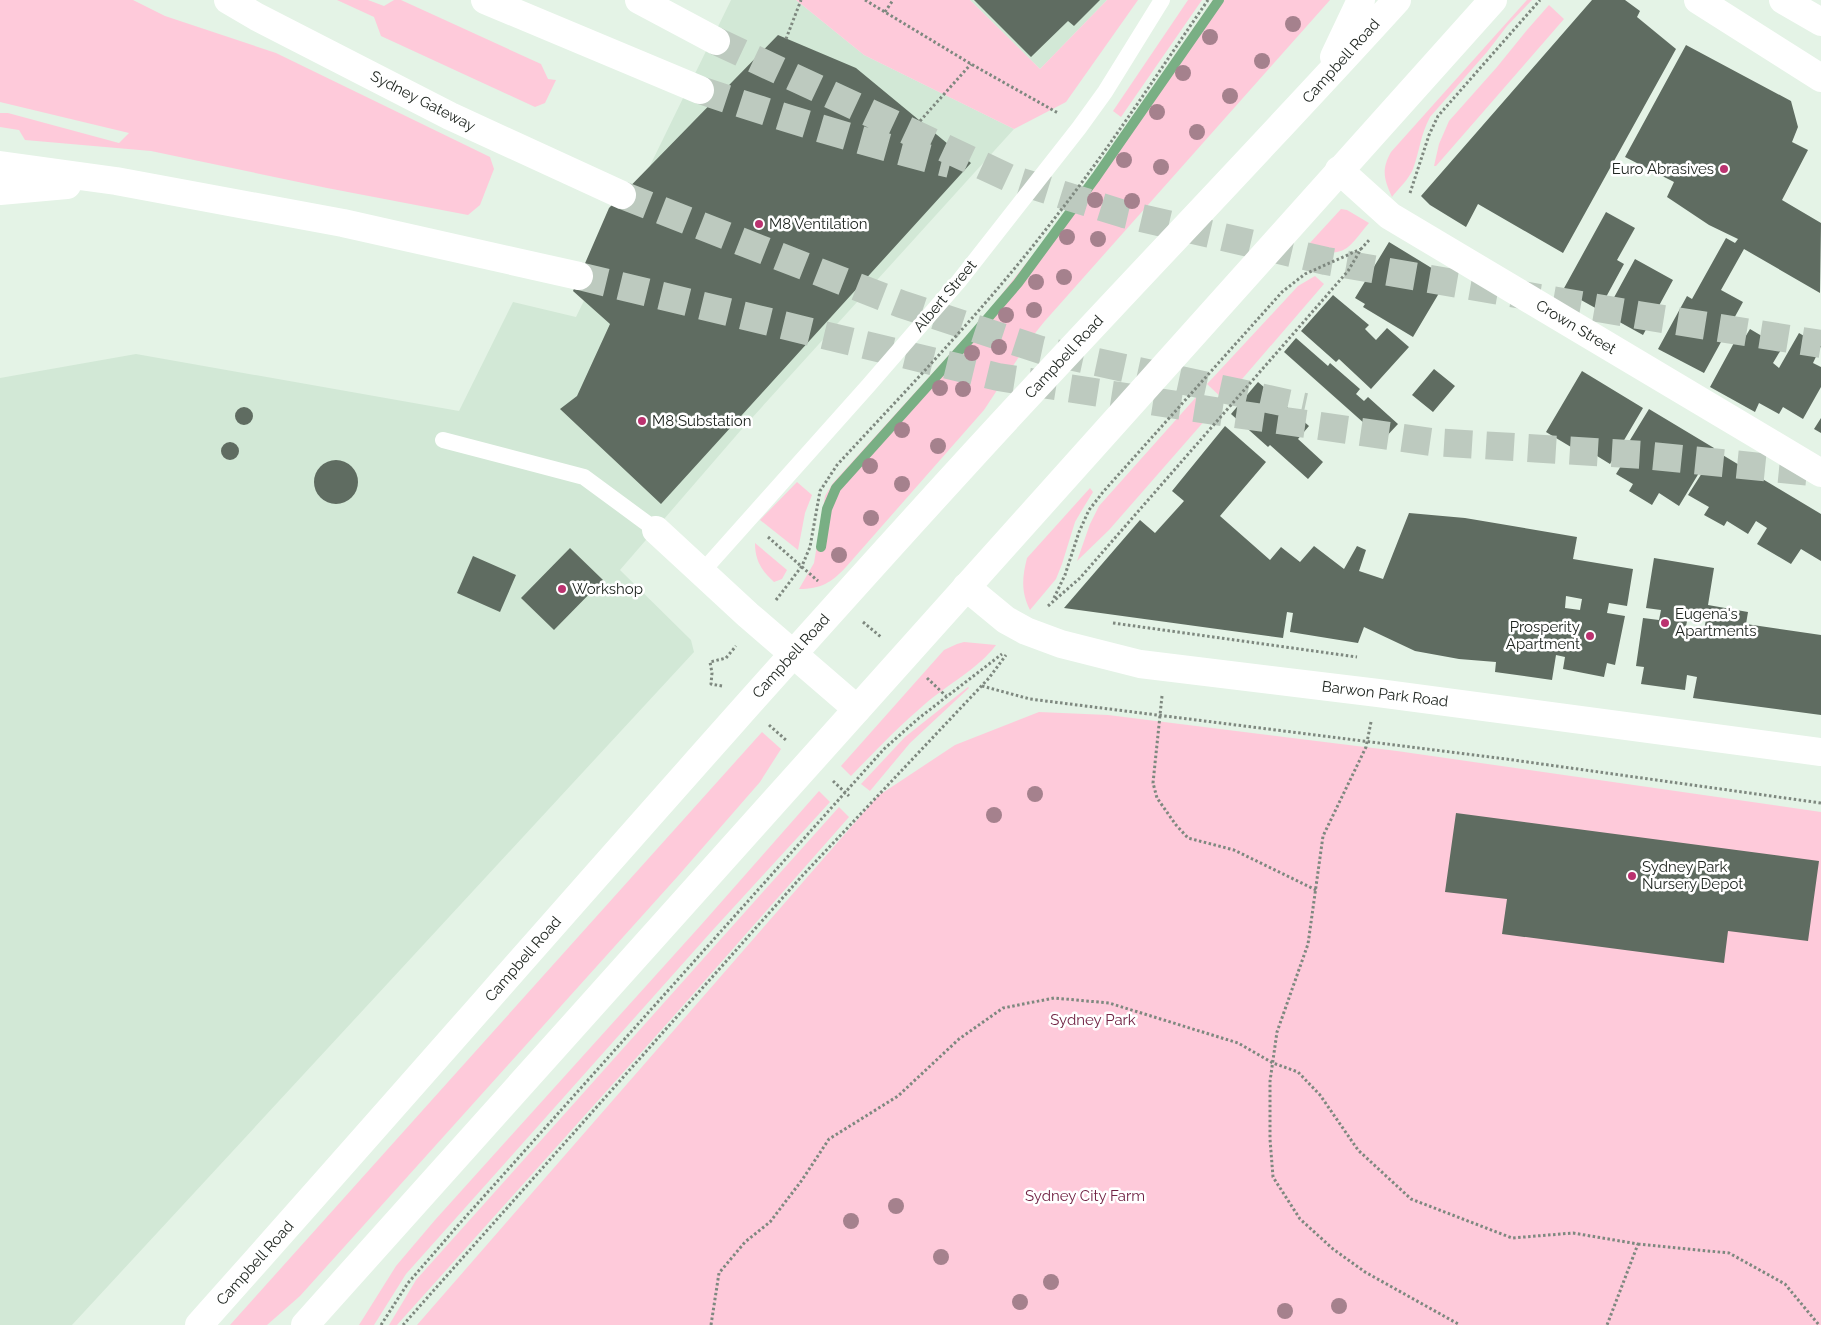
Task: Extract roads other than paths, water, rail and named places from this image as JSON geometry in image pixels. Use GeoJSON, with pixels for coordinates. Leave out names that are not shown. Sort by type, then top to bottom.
{"type":"FeatureCollection","features":[{"type":"Feature","properties":{"kind":"main road","name":"Sydney Gateway"},"geometry":{"type":"LineString","coordinates":[[228,0],[257,17],[450,116],[622,195]]}},
{"type":"Feature","properties":{"kind":"main road"},"geometry":{"type":"LineString","coordinates":[[485,0],[700,90]]}},
{"type":"Feature","properties":{"kind":"main road"},"geometry":{"type":"LineString","coordinates":[[639,0],[716,41]]}},
{"type":"Feature","properties":{"kind":"main road"},"geometry":{"type":"LineString","coordinates":[[1320,85],[1361,0]]}},
{"type":"Feature","properties":{"kind":"main road","name":"Campbell Road"},"geometry":{"type":"LineString","coordinates":[[199,1325],[746,705],[973,454],[1320,85],[1397,0]]}},
{"type":"Feature","properties":{"kind":"main road"},"geometry":{"type":"LineString","coordinates":[[305,1325],[1493,0]]}},
{"type":"Feature","properties":{"kind":"main road"},"geometry":{"type":"LineString","coordinates":[[1698,0],[1821,78]]}},
{"type":"Feature","properties":{"kind":"main road"},"geometry":{"type":"LineString","coordinates":[[1783,0],[1821,22]]}},
{"type":"Feature","properties":{"kind":"main road"},"geometry":{"type":"LineString","coordinates":[[0,166],[116,180],[343,223],[579,276]]}},
{"type":"Feature","properties":{"kind":"main road","name":"Crown Street"},"geometry":{"type":"LineString","coordinates":[[1339,170],[1390,216],[1821,473]]}},
{"type":"Feature","properties":{"kind":"main road"},"geometry":{"type":"LineString","coordinates":[[0,191],[116,180]]}},
{"type":"Feature","properties":{"kind":"main road"},"geometry":{"type":"LineString","coordinates":[[656,530],[748,615],[856,709]]}},
{"type":"Feature","properties":{"kind":"main road","name":"Barwon Park Road"},"geometry":{"type":"LineString","coordinates":[[966,587],[1006,620],[1026,631],[1061,644],[1152,665],[1378,692],[1821,752]]}},
{"type":"Feature","properties":{"kind":"lane","name":"Albert Street"},"geometry":{"type":"LineString","coordinates":[[702,572],[959,281],[1079,128],[1105,92],[1162,0]]}},
{"type":"Feature","properties":{"kind":"lane"},"geometry":{"type":"LineString","coordinates":[[443,440],[584,477],[656,530]]}},
{"type":"Feature","properties":{"kind":"waterway"},"geometry":{"type":"LineString","coordinates":[[821,547],[827,509],[836,488],[1018,283],[1096,177],[1219,0]]}},
{"type":"Feature","properties":{"kind":"tunnel"},"geometry":{"type":"LineString","coordinates":[[716,41],[1009,178],[1124,214],[1326,261],[1638,315],[1821,344]]}},
{"type":"Feature","properties":{"kind":"tunnel"},"geometry":{"type":"LineString","coordinates":[[700,90],[825,130],[950,164]]}},
{"type":"Feature","properties":{"kind":"tunnel"},"geometry":{"type":"LineString","coordinates":[[622,195],[901,304],[1041,350],[1305,407]]}},
{"type":"Feature","properties":{"kind":"tunnel"},"geometry":{"type":"LineString","coordinates":[[579,276],[998,377],[1431,442],[1643,455],[1821,473]]}},
{"type":"Feature","properties":{"kind":"place","name":"Euro Abrasives"},"geometry":{"type":"Point","coordinates":[1724,169]}},
{"type":"Feature","properties":{"kind":"place","name":"M8 Ventilation"},"geometry":{"type":"Point","coordinates":[759,224]}},
{"type":"Feature","properties":{"kind":"place","name":"M8 Substation"},"geometry":{"type":"Point","coordinates":[642,421]}},
{"type":"Feature","properties":{"kind":"place","name":"Workshop"},"geometry":{"type":"Point","coordinates":[562,589]}},
{"type":"Feature","properties":{"kind":"place","name":"Eugena's Apartments"},"geometry":{"type":"Point","coordinates":[1665,623]}},
{"type":"Feature","properties":{"kind":"place","name":"Prosperity Apartment"},"geometry":{"type":"Point","coordinates":[1590,636]}},
{"type":"Feature","properties":{"kind":"place","name":"Sydney Park Nursery Depot"},"geometry":{"type":"Point","coordinates":[1632,876]}},
{"type":"Feature","properties":{"kind":"park label","name":"Sydney Park"},"geometry":{"type":"Point","coordinates":[1093,1020]}},
{"type":"Feature","properties":{"kind":"park label","name":"Sydney City Farm"},"geometry":{"type":"Point","coordinates":[1085,1196]}}]}
